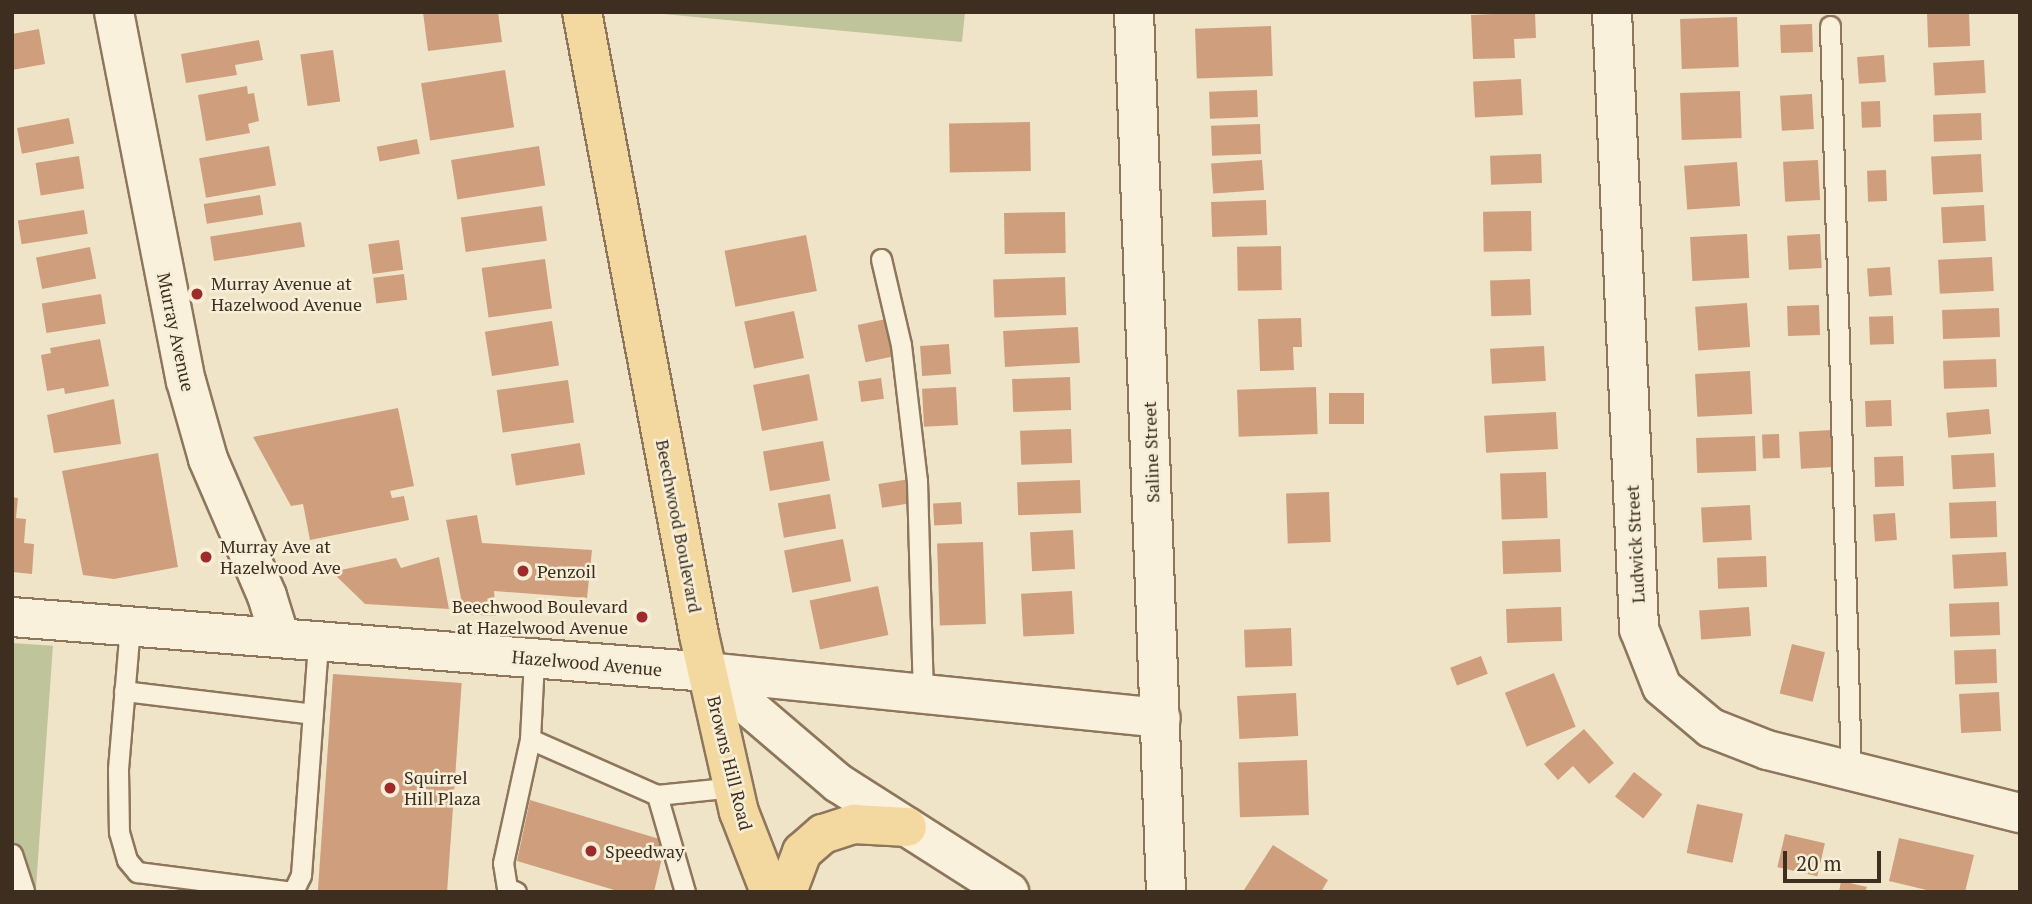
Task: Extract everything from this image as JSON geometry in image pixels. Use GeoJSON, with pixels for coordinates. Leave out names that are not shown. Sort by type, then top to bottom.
{"type":"FeatureCollection","features":[{"type":"Feature","properties":{"kind":"main road","name":"Beechwood Boulevard"},"geometry":{"type":"LineString","coordinates":[[582,12],[708,672]]}},
{"type":"Feature","properties":{"kind":"main road","name":"Browns Hill Road"},"geometry":{"type":"LineString","coordinates":[[708,672],[734,787],[771,892]]}},
{"type":"Feature","properties":{"kind":"main road"},"geometry":{"type":"LineString","coordinates":[[787,892],[802,852],[823,834],[854,824],[907,827]]}},
{"type":"Feature","properties":{"kind":"street","name":"Murray Avenue"},"geometry":{"type":"LineString","coordinates":[[114,12],[186,381],[208,459],[267,596],[281,638]]}},
{"type":"Feature","properties":{"kind":"street","name":"Saline Street"},"geometry":{"type":"LineString","coordinates":[[1134,12],[1166,892]]}},
{"type":"Feature","properties":{"kind":"street","name":"Ludwick Street"},"geometry":{"type":"LineString","coordinates":[[1612,12],[1637,591],[1647,657],[1662,687],[1711,728],[1767,750],[2020,813]]}},
{"type":"Feature","properties":{"kind":"street","name":"Hazelwood Avenue"},"geometry":{"type":"LineString","coordinates":[[12,617],[708,672],[1161,718]]}},
{"type":"Feature","properties":{"kind":"street"},"geometry":{"type":"LineString","coordinates":[[708,672],[838,783],[1009,892]]}},
{"type":"Feature","properties":{"kind":"lane"},"geometry":{"type":"LineString","coordinates":[[1830,26],[1851,772]]}},
{"type":"Feature","properties":{"kind":"lane"},"geometry":{"type":"LineString","coordinates":[[881,259],[901,345],[917,481],[923,694]]}},
{"type":"Feature","properties":{"kind":"lane"},"geometry":{"type":"LineString","coordinates":[[130,626],[118,770],[119,832],[127,860],[137,872],[293,892],[301,875],[318,641]]}},
{"type":"Feature","properties":{"kind":"lane"},"geometry":{"type":"LineString","coordinates":[[516,892],[507,888],[503,863],[530,739],[534,659]]}},
{"type":"Feature","properties":{"kind":"lane"},"geometry":{"type":"LineString","coordinates":[[124,691],[313,714]]}},
{"type":"Feature","properties":{"kind":"lane"},"geometry":{"type":"LineString","coordinates":[[530,739],[657,795],[734,787]]}},
{"type":"Feature","properties":{"kind":"lane"},"geometry":{"type":"LineString","coordinates":[[657,795],[685,892]]}},
{"type":"Feature","properties":{"kind":"lane"},"geometry":{"type":"LineString","coordinates":[[12,854],[24,892]]}},
{"type":"Feature","properties":{"kind":"green space"},"geometry":{"type":"Polygon","coordinates":[[[642,12],[965,12],[962,42],[642,12]]]}},
{"type":"Feature","properties":{"kind":"green space"},"geometry":{"type":"Polygon","coordinates":[[[12,643],[53,646],[36,892],[12,892],[12,643]]]}},
{"type":"Feature","properties":{"kind":"building"},"geometry":{"type":"Polygon","coordinates":[[[423,12],[498,12],[502,42],[428,51],[423,12]]]}},
{"type":"Feature","properties":{"kind":"building"},"geometry":{"type":"Polygon","coordinates":[[[1535,12],[1536,38],[1514,39],[1515,58],[1473,59],[1471,15],[1535,12]]]}},
{"type":"Feature","properties":{"kind":"building"},"geometry":{"type":"Polygon","coordinates":[[[1969,12],[1970,46],[1928,47],[1927,13],[1969,12]]]}},
{"type":"Feature","properties":{"kind":"building"},"geometry":{"type":"Polygon","coordinates":[[[1737,17],[1739,67],[1682,69],[1680,19],[1737,17]]]}},
{"type":"Feature","properties":{"kind":"building"},"geometry":{"type":"Polygon","coordinates":[[[1812,24],[1813,52],[1781,53],[1780,25],[1812,24]]]}},
{"type":"Feature","properties":{"kind":"building"},"geometry":{"type":"Polygon","coordinates":[[[1271,26],[1273,76],[1197,79],[1195,29],[1271,26]]]}},
{"type":"Feature","properties":{"kind":"building"},"geometry":{"type":"Polygon","coordinates":[[[39,29],[45,64],[12,70],[12,34],[39,29]]]}},
{"type":"Feature","properties":{"kind":"building"},"geometry":{"type":"Polygon","coordinates":[[[259,40],[263,60],[235,65],[237,75],[186,83],[181,54],[259,40]]]}},
{"type":"Feature","properties":{"kind":"building"},"geometry":{"type":"Polygon","coordinates":[[[333,50],[340,101],[308,106],[300,55],[333,50]]]}},
{"type":"Feature","properties":{"kind":"building"},"geometry":{"type":"Polygon","coordinates":[[[1884,55],[1886,82],[1859,84],[1857,57],[1884,55]]]}},
{"type":"Feature","properties":{"kind":"building"},"geometry":{"type":"Polygon","coordinates":[[[1984,60],[1986,93],[1935,96],[1933,63],[1984,60]]]}},
{"type":"Feature","properties":{"kind":"building"},"geometry":{"type":"Polygon","coordinates":[[[505,70],[514,127],[430,141],[421,83],[505,70]]]}},
{"type":"Feature","properties":{"kind":"building"},"geometry":{"type":"Polygon","coordinates":[[[1521,79],[1523,115],[1475,117],[1473,82],[1521,79]]]}},
{"type":"Feature","properties":{"kind":"building"},"geometry":{"type":"Polygon","coordinates":[[[247,86],[248,94],[254,93],[259,121],[248,124],[250,133],[206,141],[198,95],[247,86]]]}},
{"type":"Feature","properties":{"kind":"building"},"geometry":{"type":"Polygon","coordinates":[[[1257,90],[1258,117],[1210,119],[1209,92],[1257,90]]]}},
{"type":"Feature","properties":{"kind":"building"},"geometry":{"type":"Polygon","coordinates":[[[1740,91],[1742,138],[1682,140],[1680,93],[1740,91]]]}},
{"type":"Feature","properties":{"kind":"building"},"geometry":{"type":"Polygon","coordinates":[[[1812,94],[1814,129],[1782,131],[1780,96],[1812,94]]]}},
{"type":"Feature","properties":{"kind":"building"},"geometry":{"type":"Polygon","coordinates":[[[1880,101],[1881,127],[1862,128],[1861,102],[1880,101]]]}},
{"type":"Feature","properties":{"kind":"building"},"geometry":{"type":"Polygon","coordinates":[[[1981,113],[1982,140],[1934,142],[1933,115],[1981,113]]]}},
{"type":"Feature","properties":{"kind":"building"},"geometry":{"type":"Polygon","coordinates":[[[69,118],[74,144],[22,154],[17,128],[69,118]]]}},
{"type":"Feature","properties":{"kind":"building"},"geometry":{"type":"Polygon","coordinates":[[[1030,122],[1031,171],[950,172],[949,123],[1030,122]]]}},
{"type":"Feature","properties":{"kind":"building"},"geometry":{"type":"Polygon","coordinates":[[[1260,124],[1261,154],[1212,156],[1211,126],[1260,124]]]}},
{"type":"Feature","properties":{"kind":"building"},"geometry":{"type":"Polygon","coordinates":[[[417,139],[420,154],[380,162],[377,147],[417,139]]]}},
{"type":"Feature","properties":{"kind":"building"},"geometry":{"type":"Polygon","coordinates":[[[269,146],[276,185],[206,198],[199,158],[269,146]]]}},
{"type":"Feature","properties":{"kind":"building"},"geometry":{"type":"Polygon","coordinates":[[[539,146],[545,186],[457,199],[451,160],[539,146]]]}},
{"type":"Feature","properties":{"kind":"building"},"geometry":{"type":"Polygon","coordinates":[[[1541,154],[1542,183],[1491,185],[1490,156],[1541,154]]]}},
{"type":"Feature","properties":{"kind":"building"},"geometry":{"type":"Polygon","coordinates":[[[1981,154],[1983,192],[1933,195],[1931,157],[1981,154]]]}},
{"type":"Feature","properties":{"kind":"building"},"geometry":{"type":"Polygon","coordinates":[[[79,156],[84,189],[41,195],[36,163],[79,156]]]}},
{"type":"Feature","properties":{"kind":"building"},"geometry":{"type":"Polygon","coordinates":[[[1262,160],[1264,190],[1213,193],[1211,164],[1262,160]]]}},
{"type":"Feature","properties":{"kind":"building"},"geometry":{"type":"Polygon","coordinates":[[[1818,160],[1820,200],[1785,202],[1783,162],[1818,160]]]}},
{"type":"Feature","properties":{"kind":"building"},"geometry":{"type":"Polygon","coordinates":[[[1737,162],[1740,206],[1687,210],[1684,166],[1737,162]]]}},
{"type":"Feature","properties":{"kind":"building"},"geometry":{"type":"Polygon","coordinates":[[[1886,170],[1887,201],[1868,202],[1867,171],[1886,170]]]}},
{"type":"Feature","properties":{"kind":"building"},"geometry":{"type":"Polygon","coordinates":[[[260,195],[263,215],[207,224],[204,204],[260,195]]]}},
{"type":"Feature","properties":{"kind":"building"},"geometry":{"type":"Polygon","coordinates":[[[1266,200],[1267,235],[1212,237],[1211,202],[1266,200]]]}},
{"type":"Feature","properties":{"kind":"building"},"geometry":{"type":"Polygon","coordinates":[[[1984,205],[1986,241],[1943,243],[1941,207],[1984,205]]]}},
{"type":"Feature","properties":{"kind":"building"},"geometry":{"type":"Polygon","coordinates":[[[542,206],[547,241],[466,252],[461,217],[542,206]]]}},
{"type":"Feature","properties":{"kind":"building"},"geometry":{"type":"Polygon","coordinates":[[[84,210],[88,234],[22,244],[18,220],[84,210]]]}},
{"type":"Feature","properties":{"kind":"building"},"geometry":{"type":"Polygon","coordinates":[[[1531,211],[1532,251],[1484,252],[1483,212],[1531,211]]]}},
{"type":"Feature","properties":{"kind":"building"},"geometry":{"type":"Polygon","coordinates":[[[1065,212],[1066,253],[1005,254],[1004,213],[1065,212]]]}},
{"type":"Feature","properties":{"kind":"building"},"geometry":{"type":"Polygon","coordinates":[[[301,222],[305,247],[214,261],[210,236],[301,222]]]}},
{"type":"Feature","properties":{"kind":"building"},"geometry":{"type":"Polygon","coordinates":[[[1747,234],[1749,278],[1692,281],[1690,237],[1747,234]]]}},
{"type":"Feature","properties":{"kind":"building"},"geometry":{"type":"Polygon","coordinates":[[[1820,234],[1822,268],[1789,270],[1787,236],[1820,234]]]}},
{"type":"Feature","properties":{"kind":"building"},"geometry":{"type":"Polygon","coordinates":[[[806,235],[817,291],[735,307],[725,251],[806,235]]]}},
{"type":"Feature","properties":{"kind":"building"},"geometry":{"type":"Polygon","coordinates":[[[399,240],[403,270],[372,274],[368,244],[399,240]]]}},
{"type":"Feature","properties":{"kind":"building"},"geometry":{"type":"Polygon","coordinates":[[[1281,246],[1282,290],[1238,291],[1237,247],[1281,246]]]}},
{"type":"Feature","properties":{"kind":"building"},"geometry":{"type":"Polygon","coordinates":[[[90,247],[96,278],[42,289],[36,257],[90,247]]]}},
{"type":"Feature","properties":{"kind":"building"},"geometry":{"type":"Polygon","coordinates":[[[1992,257],[1994,291],[1940,294],[1938,260],[1992,257]]]}},
{"type":"Feature","properties":{"kind":"building"},"geometry":{"type":"Polygon","coordinates":[[[545,259],[552,309],[489,317],[482,268],[545,259]]]}},
{"type":"Feature","properties":{"kind":"building"},"geometry":{"type":"Polygon","coordinates":[[[1890,267],[1892,295],[1869,297],[1867,269],[1890,267]]]}},
{"type":"Feature","properties":{"kind":"building"},"geometry":{"type":"Polygon","coordinates":[[[404,274],[407,300],[376,304],[373,278],[404,274]]]}},
{"type":"Feature","properties":{"kind":"building"},"geometry":{"type":"Polygon","coordinates":[[[1065,277],[1066,315],[994,317],[993,280],[1065,277]]]}},
{"type":"Feature","properties":{"kind":"building"},"geometry":{"type":"Polygon","coordinates":[[[1530,279],[1531,315],[1491,316],[1490,280],[1530,279]]]}},
{"type":"Feature","properties":{"kind":"building"},"geometry":{"type":"Polygon","coordinates":[[[101,294],[106,324],[46,333],[42,303],[101,294]]]}},
{"type":"Feature","properties":{"kind":"building"},"geometry":{"type":"Polygon","coordinates":[[[1747,303],[1750,347],[1698,351],[1695,307],[1747,303]]]}},
{"type":"Feature","properties":{"kind":"building"},"geometry":{"type":"Polygon","coordinates":[[[1819,305],[1820,335],[1788,336],[1787,306],[1819,305]]]}},
{"type":"Feature","properties":{"kind":"building"},"geometry":{"type":"Polygon","coordinates":[[[1999,308],[2000,337],[1943,339],[1942,310],[1999,308]]]}},
{"type":"Feature","properties":{"kind":"building"},"geometry":{"type":"Polygon","coordinates":[[[794,311],[804,358],[754,369],[744,322],[794,311]]]}},
{"type":"Feature","properties":{"kind":"building"},"geometry":{"type":"Polygon","coordinates":[[[1893,316],[1894,344],[1870,345],[1869,317],[1893,316]]]}},
{"type":"Feature","properties":{"kind":"building"},"geometry":{"type":"Polygon","coordinates":[[[1301,318],[1302,347],[1293,347],[1294,370],[1260,371],[1258,319],[1301,318]]]}},
{"type":"Feature","properties":{"kind":"building"},"geometry":{"type":"Polygon","coordinates":[[[886,319],[894,356],[866,362],[858,325],[886,319]]]}},
{"type":"Feature","properties":{"kind":"building"},"geometry":{"type":"Polygon","coordinates":[[[552,321],[559,365],[492,376],[485,332],[552,321]]]}},
{"type":"Feature","properties":{"kind":"building"},"geometry":{"type":"Polygon","coordinates":[[[1078,327],[1080,363],[1005,367],[1003,331],[1078,327]]]}},
{"type":"Feature","properties":{"kind":"building"},"geometry":{"type":"Polygon","coordinates":[[[100,339],[109,386],[65,394],[64,388],[47,391],[41,355],[51,353],[50,348],[100,339]]]}},
{"type":"Feature","properties":{"kind":"building"},"geometry":{"type":"Polygon","coordinates":[[[949,344],[951,374],[922,376],[920,346],[949,344]]]}},
{"type":"Feature","properties":{"kind":"building"},"geometry":{"type":"Polygon","coordinates":[[[1544,346],[1546,381],[1492,384],[1490,349],[1544,346]]]}},
{"type":"Feature","properties":{"kind":"building"},"geometry":{"type":"Polygon","coordinates":[[[1996,359],[1997,387],[1944,389],[1943,361],[1996,359]]]}},
{"type":"Feature","properties":{"kind":"building"},"geometry":{"type":"Polygon","coordinates":[[[1750,371],[1752,414],[1697,417],[1695,374],[1750,371]]]}},
{"type":"Feature","properties":{"kind":"building"},"geometry":{"type":"Polygon","coordinates":[[[809,374],[818,420],[762,431],[753,385],[809,374]]]}},
{"type":"Feature","properties":{"kind":"building"},"geometry":{"type":"Polygon","coordinates":[[[1070,377],[1071,410],[1013,412],[1012,379],[1070,377]]]}},
{"type":"Feature","properties":{"kind":"building"},"geometry":{"type":"Polygon","coordinates":[[[881,378],[884,399],[861,402],[858,381],[881,378]]]}},
{"type":"Feature","properties":{"kind":"building"},"geometry":{"type":"Polygon","coordinates":[[[568,380],[574,423],[503,433],[497,390],[568,380]]]}},
{"type":"Feature","properties":{"kind":"building"},"geometry":{"type":"Polygon","coordinates":[[[956,387],[958,425],[924,427],[922,389],[956,387]]]}},
{"type":"Feature","properties":{"kind":"building"},"geometry":{"type":"Polygon","coordinates":[[[1316,387],[1318,434],[1239,437],[1237,390],[1316,387]]]}},
{"type":"Feature","properties":{"kind":"building"},"geometry":{"type":"Polygon","coordinates":[[[1329,393],[1364,393],[1364,424],[1329,424],[1329,393]]]}},
{"type":"Feature","properties":{"kind":"building"},"geometry":{"type":"Polygon","coordinates":[[[114,399],[121,444],[54,453],[47,415],[114,399]]]}},
{"type":"Feature","properties":{"kind":"building"},"geometry":{"type":"Polygon","coordinates":[[[1891,400],[1892,426],[1866,427],[1865,401],[1891,400]]]}},
{"type":"Feature","properties":{"kind":"building"},"geometry":{"type":"Polygon","coordinates":[[[398,408],[414,486],[390,491],[392,498],[404,496],[409,520],[310,540],[303,504],[291,506],[253,437],[398,408]]]}},
{"type":"Feature","properties":{"kind":"building"},"geometry":{"type":"Polygon","coordinates":[[[1989,409],[1991,434],[1948,438],[1946,413],[1989,409]]]}},
{"type":"Feature","properties":{"kind":"building"},"geometry":{"type":"Polygon","coordinates":[[[1556,412],[1558,449],[1486,453],[1484,416],[1556,412]]]}},
{"type":"Feature","properties":{"kind":"building"},"geometry":{"type":"Polygon","coordinates":[[[1071,429],[1072,463],[1021,465],[1020,431],[1071,429]]]}},
{"type":"Feature","properties":{"kind":"building"},"geometry":{"type":"Polygon","coordinates":[[[1832,430],[1834,467],[1801,469],[1799,432],[1832,430]]]}},
{"type":"Feature","properties":{"kind":"building"},"geometry":{"type":"Polygon","coordinates":[[[1779,434],[1780,458],[1763,459],[1762,435],[1779,434]]]}},
{"type":"Feature","properties":{"kind":"building"},"geometry":{"type":"Polygon","coordinates":[[[1755,436],[1756,471],[1697,473],[1696,438],[1755,436]]]}},
{"type":"Feature","properties":{"kind":"building"},"geometry":{"type":"Polygon","coordinates":[[[823,441],[830,480],[770,491],[763,452],[823,441]]]}},
{"type":"Feature","properties":{"kind":"building"},"geometry":{"type":"Polygon","coordinates":[[[580,443],[585,475],[516,486],[511,454],[580,443]]]}},
{"type":"Feature","properties":{"kind":"building"},"geometry":{"type":"Polygon","coordinates":[[[158,453],[178,567],[114,579],[83,575],[62,471],[158,453]]]}},
{"type":"Feature","properties":{"kind":"building"},"geometry":{"type":"Polygon","coordinates":[[[1994,453],[1996,487],[1953,489],[1951,455],[1994,453]]]}},
{"type":"Feature","properties":{"kind":"building"},"geometry":{"type":"Polygon","coordinates":[[[1903,456],[1904,486],[1875,487],[1874,457],[1903,456]]]}},
{"type":"Feature","properties":{"kind":"building"},"geometry":{"type":"Polygon","coordinates":[[[1546,472],[1548,518],[1502,520],[1500,474],[1546,472]]]}},
{"type":"Feature","properties":{"kind":"building"},"geometry":{"type":"Polygon","coordinates":[[[910,479],[914,503],[882,508],[878,484],[910,479]]]}},
{"type":"Feature","properties":{"kind":"building"},"geometry":{"type":"Polygon","coordinates":[[[1080,480],[1081,513],[1018,515],[1017,482],[1080,480]]]}},
{"type":"Feature","properties":{"kind":"building"},"geometry":{"type":"Polygon","coordinates":[[[1329,492],[1331,542],[1288,543],[1286,494],[1329,492]]]}},
{"type":"Feature","properties":{"kind":"building"},"geometry":{"type":"Polygon","coordinates":[[[830,494],[836,528],[784,538],[778,503],[830,494]]]}},
{"type":"Feature","properties":{"kind":"building"},"geometry":{"type":"Polygon","coordinates":[[[12,497],[18,498],[16,518],[26,519],[24,543],[34,544],[32,574],[12,572],[12,497]]]}},
{"type":"Feature","properties":{"kind":"building"},"geometry":{"type":"Polygon","coordinates":[[[1996,501],[1997,537],[1950,539],[1949,503],[1996,501]]]}},
{"type":"Feature","properties":{"kind":"building"},"geometry":{"type":"Polygon","coordinates":[[[961,502],[962,524],[934,525],[933,503],[961,502]]]}},
{"type":"Feature","properties":{"kind":"building"},"geometry":{"type":"Polygon","coordinates":[[[1750,505],[1752,540],[1703,543],[1701,508],[1750,505]]]}},
{"type":"Feature","properties":{"kind":"building"},"geometry":{"type":"Polygon","coordinates":[[[1895,513],[1897,540],[1875,541],[1873,515],[1895,513]]]}},
{"type":"Feature","properties":{"kind":"building","name":"Penzoil"},"geometry":{"type":"Polygon","coordinates":[[[477,515],[482,543],[592,550],[587,598],[494,591],[496,616],[464,614],[446,520],[477,515]]]}},
{"type":"Feature","properties":{"kind":"building"},"geometry":{"type":"Polygon","coordinates":[[[1073,530],[1075,569],[1032,571],[1030,532],[1073,530]]]}},
{"type":"Feature","properties":{"kind":"building"},"geometry":{"type":"Polygon","coordinates":[[[843,539],[851,581],[792,593],[784,550],[843,539]]]}},
{"type":"Feature","properties":{"kind":"building"},"geometry":{"type":"Polygon","coordinates":[[[1560,539],[1561,572],[1503,574],[1502,541],[1560,539]]]}},
{"type":"Feature","properties":{"kind":"building"},"geometry":{"type":"Polygon","coordinates":[[[983,542],[986,624],[940,626],[937,544],[983,542]]]}},
{"type":"Feature","properties":{"kind":"building"},"geometry":{"type":"Polygon","coordinates":[[[2006,552],[2008,586],[1954,589],[1952,555],[2006,552]]]}},
{"type":"Feature","properties":{"kind":"building"},"geometry":{"type":"Polygon","coordinates":[[[1766,556],[1767,587],[1718,589],[1717,558],[1766,556]]]}},
{"type":"Feature","properties":{"kind":"building"},"geometry":{"type":"Polygon","coordinates":[[[439,557],[449,609],[365,604],[332,572],[396,558],[401,568],[439,557]]]}},
{"type":"Feature","properties":{"kind":"building"},"geometry":{"type":"Polygon","coordinates":[[[878,586],[888,635],[820,649],[810,601],[878,586]]]}},
{"type":"Feature","properties":{"kind":"building"},"geometry":{"type":"Polygon","coordinates":[[[1072,591],[1074,634],[1023,637],[1021,594],[1072,591]]]}},
{"type":"Feature","properties":{"kind":"building"},"geometry":{"type":"Polygon","coordinates":[[[1999,602],[2000,635],[1950,637],[1949,604],[1999,602]]]}},
{"type":"Feature","properties":{"kind":"building"},"geometry":{"type":"Polygon","coordinates":[[[1561,607],[1562,641],[1507,643],[1506,609],[1561,607]]]}},
{"type":"Feature","properties":{"kind":"building"},"geometry":{"type":"Polygon","coordinates":[[[1749,607],[1751,636],[1701,639],[1699,610],[1749,607]]]}},
{"type":"Feature","properties":{"kind":"building"},"geometry":{"type":"Polygon","coordinates":[[[1291,628],[1292,666],[1245,668],[1244,630],[1291,628]]]}},
{"type":"Feature","properties":{"kind":"building"},"geometry":{"type":"Polygon","coordinates":[[[1792,644],[1825,652],[1813,702],[1780,693],[1792,644]]]}},
{"type":"Feature","properties":{"kind":"building"},"geometry":{"type":"Polygon","coordinates":[[[1996,649],[1997,683],[1955,684],[1954,650],[1996,649]]]}},
{"type":"Feature","properties":{"kind":"building"},"geometry":{"type":"Polygon","coordinates":[[[1481,656],[1488,674],[1457,686],[1450,668],[1481,656]]]}},
{"type":"Feature","properties":{"kind":"building"},"geometry":{"type":"Polygon","coordinates":[[[1554,673],[1576,727],[1527,747],[1505,693],[1554,673]]]}},
{"type":"Feature","properties":{"kind":"building","name":"Squirrel Hill Plaza"},"geometry":{"type":"Polygon","coordinates":[[[333,674],[462,683],[447,892],[318,892],[333,674]]]}},
{"type":"Feature","properties":{"kind":"building"},"geometry":{"type":"Polygon","coordinates":[[[1999,692],[2001,731],[1961,733],[1959,694],[1999,692]]]}},
{"type":"Feature","properties":{"kind":"building"},"geometry":{"type":"Polygon","coordinates":[[[1296,693],[1298,736],[1239,739],[1237,696],[1296,693]]]}},
{"type":"Feature","properties":{"kind":"building"},"geometry":{"type":"Polygon","coordinates":[[[1584,729],[1614,763],[1589,784],[1573,766],[1558,780],[1544,764],[1584,729]]]}},
{"type":"Feature","properties":{"kind":"building"},"geometry":{"type":"Polygon","coordinates":[[[1307,760],[1309,815],[1240,817],[1238,762],[1307,760]]]}},
{"type":"Feature","properties":{"kind":"building"},"geometry":{"type":"Polygon","coordinates":[[[1634,772],[1662,794],[1643,819],[1615,796],[1634,772]]]}},
{"type":"Feature","properties":{"kind":"building","name":"Speedway"},"geometry":{"type":"Polygon","coordinates":[[[530,800],[666,841],[654,892],[621,892],[517,861],[530,800]]]}},
{"type":"Feature","properties":{"kind":"building"},"geometry":{"type":"Polygon","coordinates":[[[1697,804],[1743,814],[1733,863],[1687,853],[1697,804]]]}},
{"type":"Feature","properties":{"kind":"building"},"geometry":{"type":"Polygon","coordinates":[[[1785,834],[1825,843],[1817,876],[1777,867],[1785,834]]]}},
{"type":"Feature","properties":{"kind":"building"},"geometry":{"type":"Polygon","coordinates":[[[1899,838],[1974,855],[1965,892],[1935,892],[1889,881],[1899,838]]]}},
{"type":"Feature","properties":{"kind":"building"},"geometry":{"type":"Polygon","coordinates":[[[1273,845],[1328,880],[1321,892],[1244,890],[1273,845]]]}},
{"type":"Feature","properties":{"kind":"building"},"geometry":{"type":"Polygon","coordinates":[[[1841,881],[1867,887],[1865,892],[1839,892],[1841,881]]]}},
{"type":"Feature","properties":{"kind":"place","name":"Murray Avenue at Hazelwood Avenue"},"geometry":{"type":"Point","coordinates":[197,294]}},
{"type":"Feature","properties":{"kind":"place","name":"Murray Ave at Hazelwood Ave"},"geometry":{"type":"Point","coordinates":[206,557]}},
{"type":"Feature","properties":{"kind":"place","name":"Penzoil"},"geometry":{"type":"Point","coordinates":[523,571]}},
{"type":"Feature","properties":{"kind":"place","name":"Beechwood Boulevard at Hazelwood Avenue"},"geometry":{"type":"Point","coordinates":[642,617]}},
{"type":"Feature","properties":{"kind":"place","name":"Squirrel Hill Plaza"},"geometry":{"type":"Point","coordinates":[390,788]}},
{"type":"Feature","properties":{"kind":"place","name":"Speedway"},"geometry":{"type":"Point","coordinates":[591,851]}}]}
